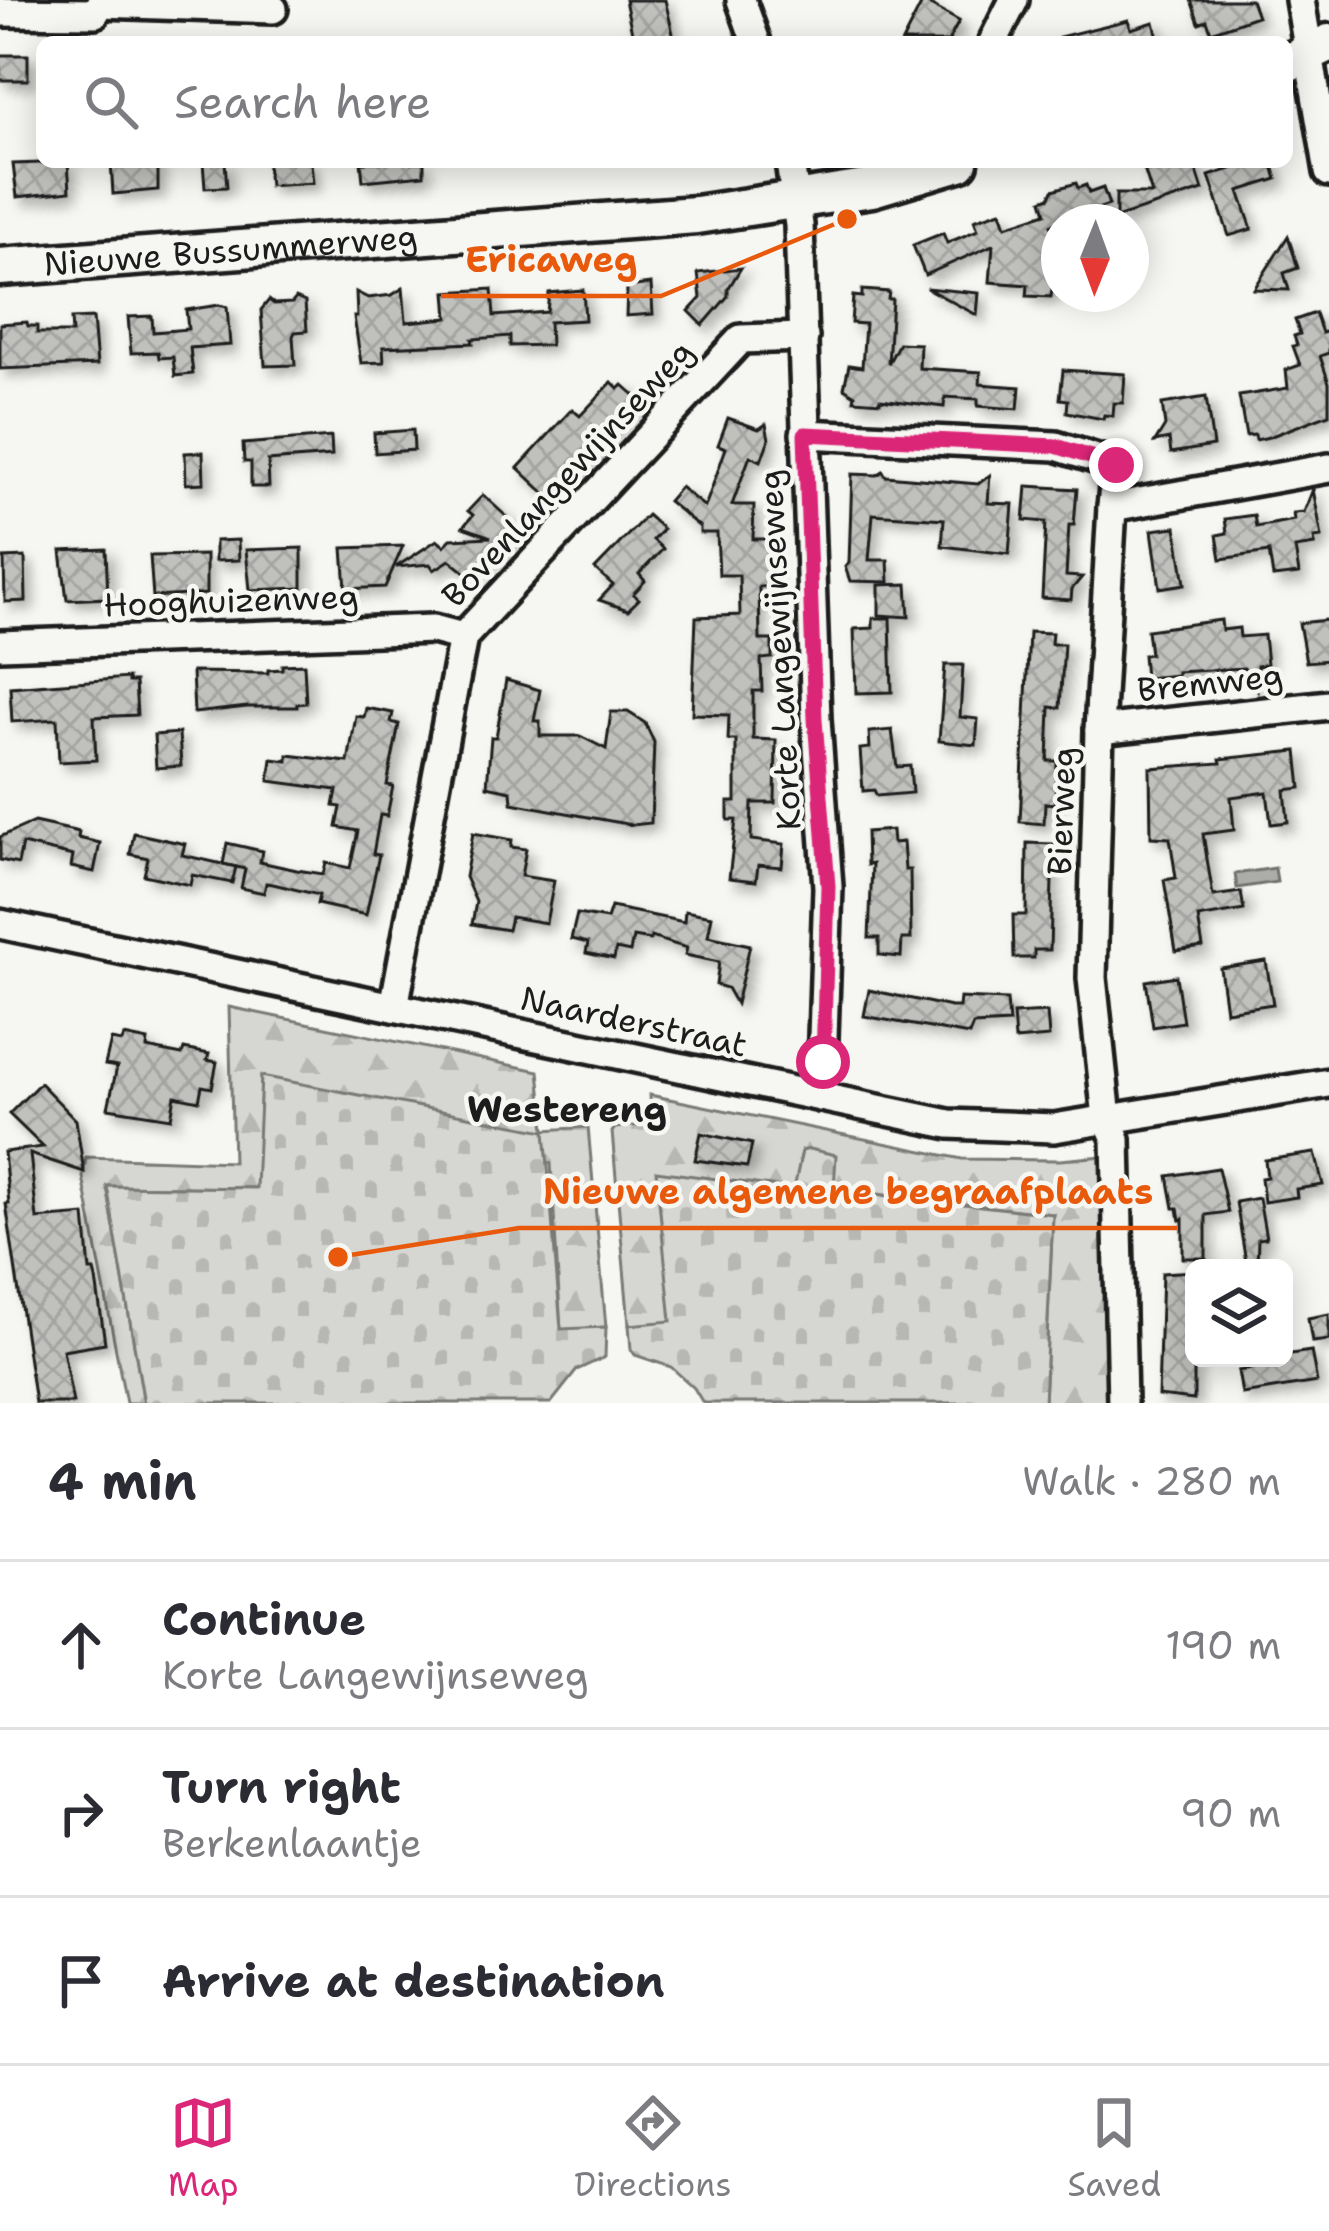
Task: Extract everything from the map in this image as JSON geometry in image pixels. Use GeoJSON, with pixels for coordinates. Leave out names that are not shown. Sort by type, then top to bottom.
{"type":"FeatureCollection","features":[{"type":"Feature","properties":{"kind":"main road","name":"Nieuwe Bussummerweg"},"geometry":{"type":"LineString","coordinates":[[0,267],[696,215],[872,188],[939,168]]}},
{"type":"Feature","properties":{"kind":"street"},"geometry":{"type":"LineString","coordinates":[[741,0],[754,36]]}},
{"type":"Feature","properties":{"kind":"street"},"geometry":{"type":"LineString","coordinates":[[996,36],[1014,0]]}},
{"type":"Feature","properties":{"kind":"street"},"geometry":{"type":"LineString","coordinates":[[1300,0],[1329,172]]}},
{"type":"Feature","properties":{"kind":"street"},"geometry":{"type":"LineString","coordinates":[[0,12],[95,13],[102,2],[272,9]]}},
{"type":"Feature","properties":{"kind":"street","name":"Korte Langewijnseweg"},"geometry":{"type":"LineString","coordinates":[[791,168],[804,337],[815,719],[828,886],[821,1097]]}},
{"type":"Feature","properties":{"kind":"street","name":"Bovenlangewijnseweg"},"geometry":{"type":"LineString","coordinates":[[394,1007],[464,637],[741,339],[804,337]]}},
{"type":"Feature","properties":{"kind":"street","name":"Bierweg"},"geometry":{"type":"LineString","coordinates":[[805,434],[1056,446],[1116,465],[1092,978],[1107,1118],[1116,1138],[1122,1403]]}},
{"type":"Feature","properties":{"kind":"street"},"geometry":{"type":"LineString","coordinates":[[1112,507],[1329,468]]}},
{"type":"Feature","properties":{"kind":"street","name":"Hooghuizenweg"},"geometry":{"type":"LineString","coordinates":[[0,644],[433,628],[464,637]]}},
{"type":"Feature","properties":{"kind":"street","name":"Bremweg"},"geometry":{"type":"LineString","coordinates":[[1100,730],[1329,705]]}},
{"type":"Feature","properties":{"kind":"street","name":"Naarderstraat"},"geometry":{"type":"LineString","coordinates":[[0,924],[950,1124],[1054,1128],[1329,1083]]}},
{"type":"Feature","properties":{"kind":"green space"},"geometry":{"type":"Polygon","coordinates":[[[229,1007],[539,1071],[545,1130],[588,1127],[606,1327],[561,1330],[551,1163],[261,1077],[257,1188],[107,1186],[144,1403],[126,1403],[83,1177],[86,1157],[233,1162],[229,1007]]]}},
{"type":"Feature","properties":{"kind":"green space"},"geometry":{"type":"Polygon","coordinates":[[[261,1076],[545,1131],[561,1329],[606,1327],[605,1357],[577,1370],[551,1403],[144,1403],[107,1186],[256,1188],[261,1076]]]}},
{"type":"Feature","properties":{"kind":"green space"},"geometry":{"type":"Polygon","coordinates":[[[650,1095],[962,1159],[1104,1156],[1112,1260],[1107,1403],[1044,1403],[1053,1214],[833,1189],[802,1151],[795,1189],[671,1322],[629,1325],[612,1132],[652,1124],[650,1095]]]}},
{"type":"Feature","properties":{"kind":"green space"},"geometry":{"type":"Polygon","coordinates":[[[802,1151],[836,1155],[834,1190],[1053,1214],[1044,1403],[703,1403],[671,1367],[635,1355],[629,1325],[671,1321],[656,1171],[794,1189],[802,1151]]]}},
{"type":"Feature","properties":{"kind":"shaded area"},"geometry":{"type":"Polygon","coordinates":[[[1275,868],[1277,882],[1237,888],[1235,874],[1275,868]]]}},
{"type":"Feature","properties":{"kind":"building"},"geometry":{"type":"Polygon","coordinates":[[[625,0],[665,0],[674,36],[633,36],[625,0]]]}},
{"type":"Feature","properties":{"kind":"building"},"geometry":{"type":"Polygon","coordinates":[[[1191,0],[1251,0],[1257,16],[1211,32],[1207,20],[1199,23],[1191,0]]]}},
{"type":"Feature","properties":{"kind":"building"},"geometry":{"type":"Polygon","coordinates":[[[923,1],[959,21],[951,36],[905,36],[923,1]]]}},
{"type":"Feature","properties":{"kind":"building"},"geometry":{"type":"Polygon","coordinates":[[[1128,20],[1131,29],[1154,22],[1158,36],[1063,36],[1128,20]]]}},
{"type":"Feature","properties":{"kind":"building"},"geometry":{"type":"Polygon","coordinates":[[[0,55],[28,55],[28,80],[0,80],[0,55]]]}},
{"type":"Feature","properties":{"kind":"building"},"geometry":{"type":"Polygon","coordinates":[[[13,164],[68,168],[70,191],[17,197],[13,164]]]}},
{"type":"Feature","properties":{"kind":"building"},"geometry":{"type":"Polygon","coordinates":[[[111,168],[158,168],[158,190],[113,194],[111,168]]]}},
{"type":"Feature","properties":{"kind":"building"},"geometry":{"type":"Polygon","coordinates":[[[203,168],[225,168],[227,187],[205,188],[203,168]]]}},
{"type":"Feature","properties":{"kind":"building"},"geometry":{"type":"Polygon","coordinates":[[[268,168],[312,168],[313,183],[269,186],[268,168]]]}},
{"type":"Feature","properties":{"kind":"building"},"geometry":{"type":"Polygon","coordinates":[[[362,168],[424,168],[424,175],[363,181],[362,168]]]}},
{"type":"Feature","properties":{"kind":"building"},"geometry":{"type":"Polygon","coordinates":[[[1144,168],[1196,168],[1203,190],[1149,207],[1116,204],[1116,194],[1152,194],[1144,168]]]}},
{"type":"Feature","properties":{"kind":"building"},"geometry":{"type":"Polygon","coordinates":[[[1234,168],[1274,168],[1277,179],[1239,191],[1252,229],[1229,236],[1209,176],[1234,168]]]}},
{"type":"Feature","properties":{"kind":"building"},"geometry":{"type":"Polygon","coordinates":[[[1076,183],[1078,188],[1086,185],[1089,193],[1103,188],[1109,204],[1043,204],[1053,190],[1076,183]]]}},
{"type":"Feature","properties":{"kind":"building"},"geometry":{"type":"Polygon","coordinates":[[[1001,211],[1006,226],[1041,215],[1041,297],[1027,296],[1028,285],[990,282],[993,245],[925,275],[913,245],[943,233],[947,243],[978,230],[974,220],[1001,211]]]}},
{"type":"Feature","properties":{"kind":"building"},"geometry":{"type":"Polygon","coordinates":[[[1288,236],[1298,268],[1284,273],[1289,290],[1254,289],[1288,236]]]}},
{"type":"Feature","properties":{"kind":"building"},"geometry":{"type":"Polygon","coordinates":[[[741,268],[728,296],[703,325],[689,311],[701,298],[698,273],[741,268]]]}},
{"type":"Feature","properties":{"kind":"building"},"geometry":{"type":"Polygon","coordinates":[[[651,284],[653,314],[626,316],[627,287],[651,284]]]}},
{"type":"Feature","properties":{"kind":"building"},"geometry":{"type":"Polygon","coordinates":[[[403,288],[406,322],[448,318],[446,292],[492,289],[494,316],[547,312],[549,293],[583,290],[585,320],[549,322],[550,345],[510,346],[510,336],[472,339],[473,343],[383,347],[384,362],[361,363],[354,317],[356,292],[368,298],[392,295],[403,288]]]}},
{"type":"Feature","properties":{"kind":"building"},"geometry":{"type":"Polygon","coordinates":[[[926,288],[979,293],[977,315],[926,288]]]}},
{"type":"Feature","properties":{"kind":"building"},"geometry":{"type":"Polygon","coordinates":[[[862,290],[889,292],[888,299],[892,299],[888,364],[899,343],[920,344],[919,368],[981,372],[980,384],[1020,387],[1018,409],[945,397],[944,407],[854,400],[855,395],[844,388],[849,365],[862,367],[865,324],[851,323],[853,296],[862,297],[862,290]]]}},
{"type":"Feature","properties":{"kind":"building"},"geometry":{"type":"Polygon","coordinates":[[[296,298],[305,302],[307,331],[293,336],[295,365],[265,366],[261,310],[269,300],[292,303],[296,298]]]}},
{"type":"Feature","properties":{"kind":"building"},"geometry":{"type":"Polygon","coordinates":[[[227,307],[230,345],[190,348],[193,374],[175,376],[173,357],[131,353],[128,317],[152,316],[153,332],[188,329],[186,310],[227,307]]]}},
{"type":"Feature","properties":{"kind":"building"},"geometry":{"type":"Polygon","coordinates":[[[1315,313],[1322,333],[1329,331],[1329,353],[1320,356],[1329,383],[1329,414],[1269,437],[1246,436],[1239,396],[1288,388],[1286,370],[1300,365],[1293,346],[1297,345],[1294,336],[1300,334],[1295,320],[1315,313]]]}},
{"type":"Feature","properties":{"kind":"building"},"geometry":{"type":"Polygon","coordinates":[[[93,318],[97,365],[0,369],[0,324],[27,322],[37,326],[37,333],[72,333],[71,319],[93,318]]]}},
{"type":"Feature","properties":{"kind":"building"},"geometry":{"type":"Polygon","coordinates":[[[1063,370],[1125,374],[1123,403],[1114,403],[1113,416],[1103,419],[1067,412],[1068,400],[1060,399],[1063,370]]]}},
{"type":"Feature","properties":{"kind":"building"},"geometry":{"type":"Polygon","coordinates":[[[612,382],[640,400],[550,498],[518,468],[572,409],[580,416],[612,382]]]}},
{"type":"Feature","properties":{"kind":"building"},"geometry":{"type":"Polygon","coordinates":[[[1206,397],[1213,446],[1171,453],[1169,439],[1155,442],[1165,426],[1162,404],[1206,397]]]}},
{"type":"Feature","properties":{"kind":"building"},"geometry":{"type":"Polygon","coordinates":[[[728,418],[759,429],[766,424],[769,439],[761,461],[750,456],[732,505],[754,505],[753,539],[769,539],[770,586],[759,587],[760,640],[772,640],[772,658],[761,659],[762,691],[753,691],[753,739],[776,740],[775,803],[752,803],[751,840],[784,844],[782,867],[758,865],[756,881],[729,878],[736,820],[728,820],[728,802],[736,802],[736,740],[728,740],[729,715],[692,714],[696,617],[740,615],[739,575],[719,575],[717,533],[700,533],[700,527],[668,501],[680,487],[705,507],[726,448],[718,445],[728,418]]]}},
{"type":"Feature","properties":{"kind":"building"},"geometry":{"type":"Polygon","coordinates":[[[413,430],[414,450],[375,453],[374,433],[413,430]]]}},
{"type":"Feature","properties":{"kind":"building"},"geometry":{"type":"Polygon","coordinates":[[[331,437],[332,456],[268,461],[269,487],[251,487],[251,462],[244,462],[243,444],[331,437]]]}},
{"type":"Feature","properties":{"kind":"building"},"geometry":{"type":"Polygon","coordinates":[[[203,452],[204,483],[186,484],[185,453],[203,452]]]}},
{"type":"Feature","properties":{"kind":"building"},"geometry":{"type":"Polygon","coordinates":[[[883,471],[886,476],[978,484],[990,475],[988,503],[1013,504],[1009,554],[942,546],[944,519],[873,514],[869,560],[888,560],[889,582],[850,581],[845,567],[849,563],[852,474],[883,471]]]}},
{"type":"Feature","properties":{"kind":"building"},"geometry":{"type":"Polygon","coordinates":[[[1027,486],[1077,489],[1066,576],[1082,577],[1072,589],[1071,600],[1042,598],[1046,522],[1024,520],[1027,486]]]}},
{"type":"Feature","properties":{"kind":"building"},"geometry":{"type":"Polygon","coordinates":[[[1313,489],[1322,537],[1314,538],[1315,545],[1295,548],[1299,574],[1273,577],[1269,552],[1221,559],[1217,535],[1227,533],[1225,519],[1254,515],[1256,527],[1294,520],[1293,513],[1304,512],[1313,489]]]}},
{"type":"Feature","properties":{"kind":"building"},"geometry":{"type":"Polygon","coordinates":[[[483,495],[521,530],[492,561],[487,557],[471,577],[450,560],[434,570],[430,564],[396,567],[437,540],[444,546],[451,539],[491,537],[463,527],[473,515],[468,511],[483,495]]]}},
{"type":"Feature","properties":{"kind":"building"},"geometry":{"type":"Polygon","coordinates":[[[647,515],[663,529],[653,540],[663,549],[639,574],[645,581],[633,594],[639,599],[628,610],[599,600],[613,585],[595,569],[647,515]]]}},
{"type":"Feature","properties":{"kind":"building"},"geometry":{"type":"Polygon","coordinates":[[[1176,527],[1185,584],[1160,588],[1152,530],[1176,527]]]}},
{"type":"Feature","properties":{"kind":"building"},"geometry":{"type":"Polygon","coordinates":[[[238,540],[239,560],[215,561],[215,541],[238,540]]]}},
{"type":"Feature","properties":{"kind":"building"},"geometry":{"type":"Polygon","coordinates":[[[403,546],[385,587],[346,589],[343,548],[403,546]]]}},
{"type":"Feature","properties":{"kind":"building"},"geometry":{"type":"Polygon","coordinates":[[[302,548],[302,588],[250,590],[246,550],[302,548]]]}},
{"type":"Feature","properties":{"kind":"building"},"geometry":{"type":"Polygon","coordinates":[[[106,549],[108,598],[67,600],[61,551],[106,549]]]}},
{"type":"Feature","properties":{"kind":"building"},"geometry":{"type":"Polygon","coordinates":[[[206,555],[206,594],[153,597],[150,556],[206,555]]]}},
{"type":"Feature","properties":{"kind":"building"},"geometry":{"type":"Polygon","coordinates":[[[25,557],[26,601],[5,602],[4,558],[25,557]]]}},
{"type":"Feature","properties":{"kind":"building"},"geometry":{"type":"Polygon","coordinates":[[[907,584],[909,617],[879,615],[879,585],[907,584]]]}},
{"type":"Feature","properties":{"kind":"building"},"geometry":{"type":"Polygon","coordinates":[[[873,618],[890,618],[892,692],[856,693],[854,629],[873,628],[873,618]]]}},
{"type":"Feature","properties":{"kind":"building"},"geometry":{"type":"Polygon","coordinates":[[[1221,620],[1222,630],[1239,628],[1240,637],[1264,635],[1267,664],[1257,666],[1257,689],[1244,668],[1145,678],[1143,655],[1150,654],[1147,630],[1221,620]]]}},
{"type":"Feature","properties":{"kind":"building"},"geometry":{"type":"Polygon","coordinates":[[[1327,620],[1329,660],[1306,662],[1299,623],[1327,620]]]}},
{"type":"Feature","properties":{"kind":"building"},"geometry":{"type":"Polygon","coordinates":[[[1029,632],[1052,633],[1051,644],[1064,644],[1060,708],[1050,707],[1048,761],[1057,761],[1055,804],[1045,803],[1044,824],[1020,822],[1029,632]]]}},
{"type":"Feature","properties":{"kind":"building"},"geometry":{"type":"Polygon","coordinates":[[[304,664],[306,703],[194,713],[192,672],[268,673],[282,665],[304,664]]]}},
{"type":"Feature","properties":{"kind":"building"},"geometry":{"type":"Polygon","coordinates":[[[945,665],[963,665],[960,717],[978,719],[976,745],[939,741],[945,665]]]}},
{"type":"Feature","properties":{"kind":"building"},"geometry":{"type":"Polygon","coordinates":[[[128,678],[135,682],[137,715],[94,717],[96,760],[59,762],[57,719],[12,722],[10,687],[128,678]]]}},
{"type":"Feature","properties":{"kind":"building"},"geometry":{"type":"Polygon","coordinates":[[[506,680],[540,690],[534,721],[540,721],[540,736],[580,736],[606,749],[611,712],[628,712],[645,723],[654,742],[651,823],[632,825],[512,803],[511,791],[487,786],[491,737],[496,737],[506,680]]]}},
{"type":"Feature","properties":{"kind":"building"},"geometry":{"type":"Polygon","coordinates":[[[366,708],[393,713],[391,722],[399,724],[387,785],[393,786],[387,816],[380,815],[373,854],[379,855],[366,915],[317,904],[319,895],[273,884],[266,883],[264,893],[241,888],[245,869],[223,864],[227,843],[262,851],[260,862],[297,870],[323,874],[326,863],[350,868],[358,831],[337,827],[341,807],[334,806],[337,790],[269,781],[272,759],[288,761],[288,755],[348,762],[356,716],[364,717],[366,708]]]}},
{"type":"Feature","properties":{"kind":"building"},"geometry":{"type":"Polygon","coordinates":[[[892,730],[897,767],[910,766],[912,793],[877,796],[874,790],[863,791],[860,749],[870,748],[869,732],[892,730]]]}},
{"type":"Feature","properties":{"kind":"building"},"geometry":{"type":"Polygon","coordinates":[[[179,733],[181,766],[156,768],[154,735],[179,733]]]}},
{"type":"Feature","properties":{"kind":"building"},"geometry":{"type":"Polygon","coordinates":[[[1297,751],[1301,788],[1285,790],[1288,822],[1271,824],[1267,792],[1231,797],[1234,830],[1203,834],[1213,896],[1241,892],[1244,910],[1198,918],[1203,947],[1176,951],[1164,880],[1176,878],[1170,838],[1151,837],[1150,768],[1297,751]]]}},
{"type":"Feature","properties":{"kind":"building"},"geometry":{"type":"Polygon","coordinates":[[[34,822],[79,832],[78,838],[100,843],[94,872],[71,867],[73,856],[22,844],[18,864],[0,860],[0,837],[34,822]]]}},
{"type":"Feature","properties":{"kind":"building"},"geometry":{"type":"Polygon","coordinates":[[[892,830],[893,843],[903,842],[905,870],[910,870],[911,939],[902,939],[901,957],[879,955],[879,938],[869,938],[872,864],[867,865],[866,832],[892,830]]]}},
{"type":"Feature","properties":{"kind":"building"},"geometry":{"type":"Polygon","coordinates":[[[134,833],[185,844],[182,855],[236,867],[232,883],[192,875],[190,885],[144,875],[148,858],[130,854],[134,833]]]}},
{"type":"Feature","properties":{"kind":"building"},"geometry":{"type":"Polygon","coordinates":[[[473,833],[512,840],[511,847],[526,849],[521,876],[554,881],[546,923],[511,917],[508,930],[472,924],[476,902],[465,877],[473,833]]]}},
{"type":"Feature","properties":{"kind":"building"},"geometry":{"type":"Polygon","coordinates":[[[1027,843],[1053,844],[1050,950],[1034,950],[1034,958],[1014,958],[1013,915],[1026,915],[1027,843]]]}},
{"type":"Feature","properties":{"kind":"building"},"geometry":{"type":"Polygon","coordinates":[[[611,907],[684,922],[685,911],[712,916],[708,936],[750,945],[736,1004],[727,988],[716,985],[719,962],[685,955],[687,948],[633,937],[630,952],[616,949],[614,959],[586,953],[588,943],[571,939],[577,914],[607,919],[611,907]]]}},
{"type":"Feature","properties":{"kind":"building"},"geometry":{"type":"Polygon","coordinates":[[[1266,961],[1273,1004],[1226,1011],[1220,968],[1266,961]]]}},
{"type":"Feature","properties":{"kind":"building"},"geometry":{"type":"Polygon","coordinates":[[[1176,976],[1183,1022],[1153,1027],[1146,981],[1176,976]]]}},
{"type":"Feature","properties":{"kind":"building"},"geometry":{"type":"Polygon","coordinates":[[[869,990],[951,1007],[959,1007],[960,998],[1007,1000],[1009,1023],[973,1025],[969,1035],[864,1016],[869,990]]]}},
{"type":"Feature","properties":{"kind":"building"},"geometry":{"type":"Polygon","coordinates":[[[1047,1012],[1049,1037],[1015,1040],[1013,1014],[1047,1012]]]}},
{"type":"Feature","properties":{"kind":"building"},"geometry":{"type":"Polygon","coordinates":[[[124,1036],[148,1041],[147,1048],[209,1054],[207,1060],[217,1062],[212,1088],[202,1086],[199,1101],[175,1096],[171,1118],[108,1108],[117,1067],[105,1065],[111,1040],[122,1042],[124,1036]]]}},
{"type":"Feature","properties":{"kind":"building"},"geometry":{"type":"Polygon","coordinates":[[[40,1083],[76,1120],[84,1172],[30,1154],[37,1219],[85,1215],[90,1271],[96,1279],[105,1343],[63,1350],[73,1403],[35,1403],[6,1204],[4,1152],[43,1147],[9,1114],[40,1083]]]}},
{"type":"Feature","properties":{"kind":"building"},"geometry":{"type":"Polygon","coordinates":[[[701,1133],[752,1144],[747,1167],[695,1160],[701,1133]]]}},
{"type":"Feature","properties":{"kind":"building"},"geometry":{"type":"Polygon","coordinates":[[[1315,1153],[1323,1185],[1296,1189],[1297,1197],[1264,1202],[1265,1160],[1315,1153]]]}},
{"type":"Feature","properties":{"kind":"building"},"geometry":{"type":"Polygon","coordinates":[[[1218,1168],[1228,1212],[1206,1215],[1206,1258],[1183,1258],[1183,1219],[1174,1208],[1168,1176],[1218,1168]]]}},
{"type":"Feature","properties":{"kind":"building"},"geometry":{"type":"Polygon","coordinates":[[[1259,1198],[1266,1238],[1258,1239],[1257,1259],[1246,1259],[1236,1202],[1259,1198]]]}},
{"type":"Feature","properties":{"kind":"building"},"geometry":{"type":"Polygon","coordinates":[[[1185,1272],[1185,1367],[1194,1367],[1194,1400],[1158,1396],[1162,1273],[1185,1272]]]}},
{"type":"Feature","properties":{"kind":"building"},"geometry":{"type":"Polygon","coordinates":[[[1329,1314],[1329,1340],[1312,1342],[1308,1318],[1329,1314]]]}},
{"type":"Feature","properties":{"kind":"building"},"geometry":{"type":"Polygon","coordinates":[[[1311,1351],[1317,1382],[1242,1394],[1238,1371],[1293,1367],[1293,1354],[1311,1351]]]}},
{"type":"Feature","properties":{"kind":"place","name":"Ericaweg"},"geometry":{"type":"Point","coordinates":[847,219]}},
{"type":"Feature","properties":{"kind":"place","name":"Nieuwe algemene begraafplaats"},"geometry":{"type":"Point","coordinates":[338,1257]}},
{"type":"Feature","properties":{"kind":"district","name":"Westereng"},"geometry":{"type":"Point","coordinates":[567,1109]}},
{"type":"Feature","properties":{"kind":"route"},"geometry":{"type":"LineString","coordinates":[[823,1062],[828,886],[815,719],[805,434],[1056,446],[1116,465]]}}]}
